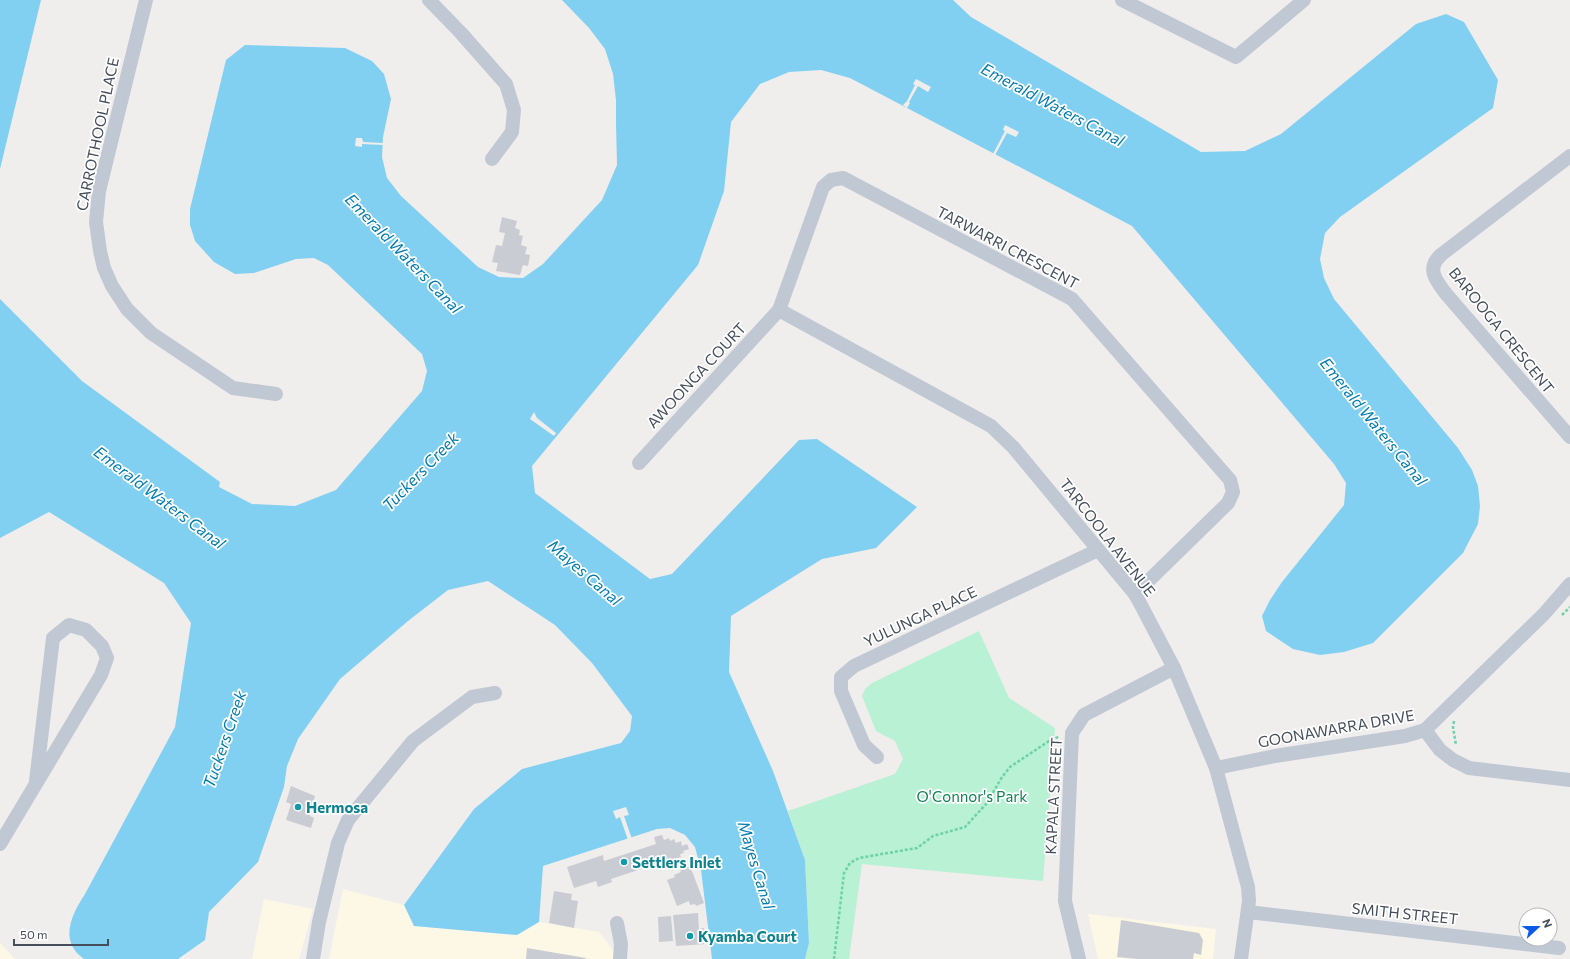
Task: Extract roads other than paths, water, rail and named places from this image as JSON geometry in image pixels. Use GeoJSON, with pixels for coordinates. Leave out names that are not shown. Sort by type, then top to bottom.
{"type":"FeatureCollection","features":[{"type":"Feature","properties":{"kind":"street","name":"CARROTHOOL PLACE"},"geometry":{"type":"LineString","coordinates":[[146,0],[112,132],[99,191],[96,222],[104,268],[112,286],[127,309],[151,333],[233,388],[276,394]]}},
{"type":"Feature","properties":{"kind":"street"},"geometry":{"type":"LineString","coordinates":[[429,0],[461,33],[506,84],[514,110],[512,132],[492,159]]}},
{"type":"Feature","properties":{"kind":"street"},"geometry":{"type":"LineString","coordinates":[[1122,0],[1236,57],[1304,0]]}},
{"type":"Feature","properties":{"kind":"street","name":"BAROOGA CRESCENT"},"geometry":{"type":"LineString","coordinates":[[1570,156],[1442,254],[1436,259],[1433,265],[1435,279],[1447,295],[1570,437]]}},
{"type":"Feature","properties":{"kind":"street","name":"TARWARRI CRESCENT"},"geometry":{"type":"LineString","coordinates":[[779,310],[823,187],[831,180],[843,178],[1072,298],[1230,480],[1233,492],[1228,503],[1135,594]]}},
{"type":"Feature","properties":{"kind":"street","name":"AWOONGA COURT"},"geometry":{"type":"LineString","coordinates":[[639,462],[779,310]]}},
{"type":"Feature","properties":{"kind":"street","name":"TARCOOLA AVENUE"},"geometry":{"type":"LineString","coordinates":[[779,310],[991,426],[1013,447],[1135,594],[1174,668],[1216,768],[1247,881],[1249,901],[1241,959]]}},
{"type":"Feature","properties":{"kind":"street","name":"YULUNGA PLACE"},"geometry":{"type":"LineString","coordinates":[[877,757],[864,745],[841,691],[841,677],[854,666],[1098,550]]}},
{"type":"Feature","properties":{"kind":"street","name":"GOONAWARRA DRIVE"},"geometry":{"type":"LineString","coordinates":[[1216,768],[1275,756],[1405,736],[1425,730],[1544,614],[1570,584]]}},
{"type":"Feature","properties":{"kind":"street"},"geometry":{"type":"LineString","coordinates":[[0,844],[36,781],[101,675],[106,658],[102,646],[86,630],[69,625],[53,638],[36,781]]}},
{"type":"Feature","properties":{"kind":"street","name":"KAPALA STREET"},"geometry":{"type":"LineString","coordinates":[[1079,959],[1065,901],[1072,733],[1084,715],[1174,668]]}},
{"type":"Feature","properties":{"kind":"street"},"geometry":{"type":"LineString","coordinates":[[313,959],[319,922],[338,843],[348,820],[413,741],[472,697],[495,693]]}},
{"type":"Feature","properties":{"kind":"street"},"geometry":{"type":"LineString","coordinates":[[1425,730],[1440,750],[1453,760],[1469,768],[1570,780]]}},
{"type":"Feature","properties":{"kind":"street","name":"SMITH STREET"},"geometry":{"type":"LineString","coordinates":[[1248,912],[1559,948]]}},
{"type":"Feature","properties":{"kind":"street"},"geometry":{"type":"LineString","coordinates":[[617,923],[621,944],[620,959]]}},
{"type":"Feature","properties":{"kind":"water"},"geometry":{"type":"Polygon","coordinates":[[[0,0],[41,0],[0,169],[0,0]]]}},
{"type":"Feature","properties":{"kind":"water"},"geometry":{"type":"Polygon","coordinates":[[[562,0],[953,0],[971,17],[1201,152],[1245,151],[1281,134],[1416,24],[1446,14],[1464,22],[1498,80],[1493,108],[1340,217],[1325,233],[1320,259],[1324,278],[1334,299],[1458,448],[1472,470],[1478,486],[1480,506],[1478,524],[1463,553],[1373,643],[1344,652],[1320,655],[1293,649],[1266,631],[1262,616],[1270,600],[1282,582],[1344,505],[1346,483],[1334,464],[1132,226],[850,78],[821,70],[789,72],[760,84],[731,122],[724,191],[698,265],[532,466],[535,493],[650,579],[672,574],[799,440],[817,439],[917,507],[876,548],[822,559],[731,616],[729,672],[773,771],[805,860],[809,943],[805,959],[712,959],[701,870],[695,847],[685,835],[670,828],[657,829],[543,866],[539,922],[517,935],[414,926],[404,905],[474,809],[522,769],[621,743],[630,731],[632,716],[592,663],[555,625],[488,581],[448,590],[408,621],[340,679],[298,739],[287,766],[284,787],[258,862],[209,912],[205,940],[178,959],[84,959],[76,952],[71,944],[69,936],[72,919],[175,727],[191,623],[164,583],[49,512],[0,538],[0,299],[82,381],[220,482],[219,487],[252,504],[295,506],[336,490],[422,391],[427,371],[422,354],[328,265],[314,258],[296,259],[254,273],[235,274],[214,262],[195,241],[190,225],[190,209],[226,60],[245,45],[345,48],[372,61],[384,74],[391,99],[383,137],[382,157],[387,178],[401,196],[478,267],[499,277],[523,278],[543,264],[602,200],[617,165],[616,100],[613,74],[605,49],[589,28],[562,0]]]}},
{"type":"Feature","properties":{"kind":"place","name":"Hermosa"},"geometry":{"type":"Point","coordinates":[298,807]}},
{"type":"Feature","properties":{"kind":"place","name":"Settlers Inlet"},"geometry":{"type":"Point","coordinates":[624,862]}},
{"type":"Feature","properties":{"kind":"place","name":"Kyamba Court"},"geometry":{"type":"Point","coordinates":[690,936]}},
{"type":"Feature","properties":{"kind":"water label","name":"Emerald Waters Canal"},"geometry":{"type":"Point","coordinates":[1053,104]}},
{"type":"Feature","properties":{"kind":"water label","name":"Emerald Waters Canal"},"geometry":{"type":"Point","coordinates":[404,253]}},
{"type":"Feature","properties":{"kind":"water label","name":"Emerald Waters Canal"},"geometry":{"type":"Point","coordinates":[1374,421]}},
{"type":"Feature","properties":{"kind":"water label","name":"Tuckers Creek"},"geometry":{"type":"Point","coordinates":[420,471]}},
{"type":"Feature","properties":{"kind":"water label","name":"Emerald Waters Canal"},"geometry":{"type":"Point","coordinates":[160,497]}},
{"type":"Feature","properties":{"kind":"water label","name":"Mayes Canal"},"geometry":{"type":"Point","coordinates":[585,572]}},
{"type":"Feature","properties":{"kind":"water label","name":"Tuckers Creek"},"geometry":{"type":"Point","coordinates":[224,739]}},
{"type":"Feature","properties":{"kind":"water label","name":"Mayes Canal"},"geometry":{"type":"Point","coordinates":[757,865]}},
{"type":"Feature","properties":{"kind":"park label","name":"O'Connor's Park"},"geometry":{"type":"Point","coordinates":[972,796]}}]}
